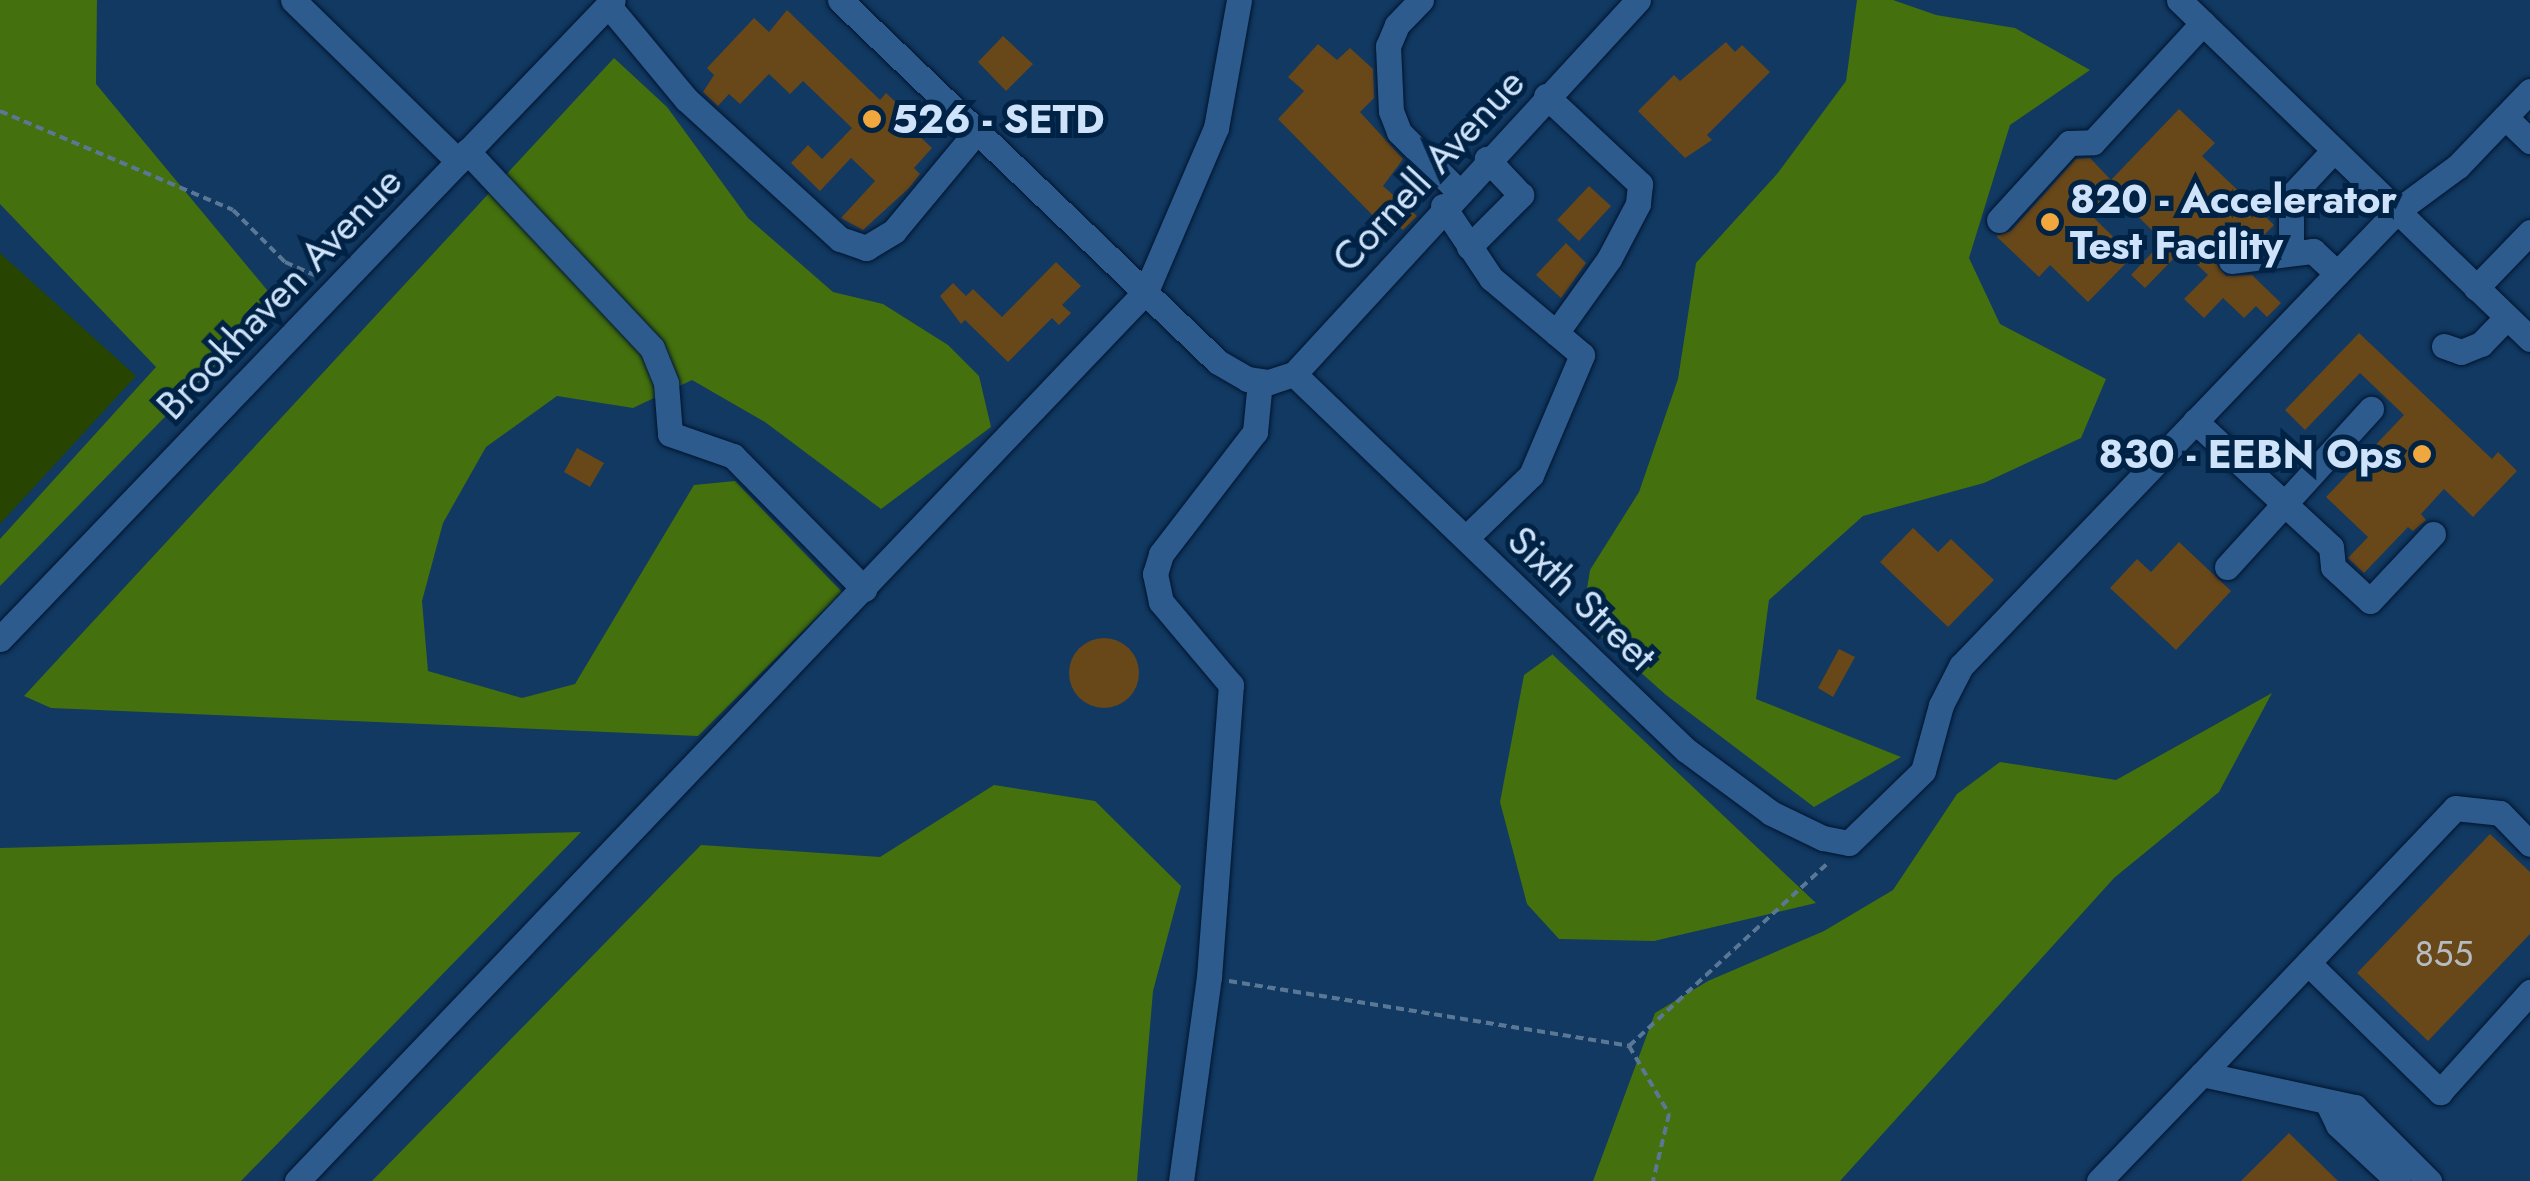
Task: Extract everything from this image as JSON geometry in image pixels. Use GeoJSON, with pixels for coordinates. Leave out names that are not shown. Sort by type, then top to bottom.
{"type":"FeatureCollection","features":[{"type":"Feature","properties":{"kind":"street"},"geometry":{"type":"LineString","coordinates":[[294,0],[463,156],[652,348],[666,382],[670,434],[733,456],[864,589]]}},
{"type":"Feature","properties":{"kind":"street"},"geometry":{"type":"LineString","coordinates":[[840,0],[1218,362],[1264,381],[1294,374]]}},
{"type":"Feature","properties":{"kind":"street"},"geometry":{"type":"LineString","coordinates":[[297,1181],[1146,290],[1216,128],[1239,0]]}},
{"type":"Feature","properties":{"kind":"street"},"geometry":{"type":"LineString","coordinates":[[1422,0],[1397,26],[1388,46],[1391,111],[1399,132],[1450,198],[1469,247],[1491,278],[1582,355],[1540,460],[1466,538]]}},
{"type":"Feature","properties":{"kind":"street","name":"Cornell Avenue"},"geometry":{"type":"LineString","coordinates":[[1294,374],[1450,198],[1638,0]]}},
{"type":"Feature","properties":{"kind":"street"},"geometry":{"type":"LineString","coordinates":[[2178,0],[2530,339]]}},
{"type":"Feature","properties":{"kind":"street"},"geometry":{"type":"LineString","coordinates":[[611,2],[686,99],[840,238],[866,248],[894,231],[978,130]]}},
{"type":"Feature","properties":{"kind":"street","name":"Brookhaven Avenue"},"geometry":{"type":"LineString","coordinates":[[0,639],[611,2]]}},
{"type":"Feature","properties":{"kind":"street"},"geometry":{"type":"LineString","coordinates":[[1999,220],[2069,143],[2093,142],[2203,23]]}},
{"type":"Feature","properties":{"kind":"street"},"geometry":{"type":"LineString","coordinates":[[1846,843],[1924,772],[1941,705],[1961,666],[2397,211],[2458,166],[2530,90]]}},
{"type":"Feature","properties":{"kind":"street"},"geometry":{"type":"LineString","coordinates":[[1546,96],[1640,184],[1638,204],[1609,259],[1556,333]]}},
{"type":"Feature","properties":{"kind":"street"},"geometry":{"type":"LineString","coordinates":[[2505,117],[2530,141]]}},
{"type":"Feature","properties":{"kind":"street"},"geometry":{"type":"LineString","coordinates":[[2291,253],[2291,196],[2334,150]]}},
{"type":"Feature","properties":{"kind":"street"},"geometry":{"type":"LineString","coordinates":[[1469,247],[1520,196],[1488,159]]}},
{"type":"Feature","properties":{"kind":"street"},"geometry":{"type":"LineString","coordinates":[[2476,288],[2530,232]]}},
{"type":"Feature","properties":{"kind":"street"},"geometry":{"type":"LineString","coordinates":[[2230,261],[2313,251],[2337,273]]}},
{"type":"Feature","properties":{"kind":"street"},"geometry":{"type":"LineString","coordinates":[[2444,346],[2461,352],[2482,344],[2507,317]]}},
{"type":"Feature","properties":{"kind":"street","name":"Sixth Street"},"geometry":{"type":"LineString","coordinates":[[1294,374],[1730,786],[1794,825],[1846,843]]}},
{"type":"Feature","properties":{"kind":"street"},"geometry":{"type":"LineString","coordinates":[[1181,1181],[1210,978],[1231,685],[1161,602],[1156,574],[1161,554],[1255,432],[1264,381]]}},
{"type":"Feature","properties":{"kind":"street"},"geometry":{"type":"LineString","coordinates":[[2227,567],[2371,409]]}},
{"type":"Feature","properties":{"kind":"street"},"geometry":{"type":"LineString","coordinates":[[2196,421],[2332,548],[2333,567],[2370,601],[2433,534]]}},
{"type":"Feature","properties":{"kind":"street"},"geometry":{"type":"LineString","coordinates":[[2099,1181],[2455,808],[2500,813],[2530,844]]}},
{"type":"Feature","properties":{"kind":"street"},"geometry":{"type":"LineString","coordinates":[[2308,962],[2440,1092],[2530,992]]}},
{"type":"Feature","properties":{"kind":"street"},"geometry":{"type":"LineString","coordinates":[[2202,1074],[2355,1106],[2429,1181]]}},
{"type":"Feature","properties":{"kind":"street"},"geometry":{"type":"LineString","coordinates":[[2328,1102],[2338,1125],[2398,1181]]}},
{"type":"Feature","properties":{"kind":"path"},"geometry":{"type":"LineString","coordinates":[[0,111],[233,210],[284,262],[339,285]]}},
{"type":"Feature","properties":{"kind":"path"},"geometry":{"type":"LineString","coordinates":[[1628,1046],[1846,843]]}},
{"type":"Feature","properties":{"kind":"path"},"geometry":{"type":"LineString","coordinates":[[1210,978],[1628,1046],[1670,1114],[1653,1181]]}},
{"type":"Feature","properties":{"kind":"shaded area"},"geometry":{"type":"Polygon","coordinates":[[[0,0],[2530,0],[2530,1181],[0,1181],[0,0]]]}},
{"type":"Feature","properties":{"kind":"green space"},"geometry":{"type":"Polygon","coordinates":[[[0,0],[97,0],[96,84],[277,302],[0,586],[0,539],[156,367],[0,204],[0,0]]]}},
{"type":"Feature","properties":{"kind":"green space"},"geometry":{"type":"Polygon","coordinates":[[[1857,0],[1893,0],[1936,15],[2015,28],[2090,70],[2010,125],[1969,258],[2000,324],[2106,379],[2081,438],[1984,483],[1863,516],[1769,600],[1756,699],[1901,757],[1814,807],[1666,695],[1582,620],[1590,570],[1639,492],[1678,379],[1696,263],[1777,174],[1846,81],[1857,0]]]}},
{"type":"Feature","properties":{"kind":"green space"},"geometry":{"type":"Polygon","coordinates":[[[614,58],[667,107],[748,218],[833,292],[883,304],[948,345],[979,376],[991,427],[881,509],[765,422],[692,380],[633,408],[557,396],[486,447],[443,523],[422,601],[428,671],[522,698],[575,684],[694,485],[735,481],[842,592],[698,736],[51,708],[24,696],[614,58]]]}},
{"type":"Feature","properties":{"kind":"green space"},"geometry":{"type":"Polygon","coordinates":[[[0,253],[136,376],[0,524],[0,253]]]}},
{"type":"Feature","properties":{"kind":"green space"},"geometry":{"type":"Polygon","coordinates":[[[1553,654],[1816,903],[1654,941],[1559,939],[1527,904],[1500,802],[1524,675],[1553,654]]]}},
{"type":"Feature","properties":{"kind":"green space"},"geometry":{"type":"Polygon","coordinates":[[[2272,693],[2219,792],[2114,878],[1840,1181],[1593,1181],[1655,1013],[1708,981],[1824,931],[1893,890],[1957,794],[2000,762],[2116,780],[2272,693]]]}},
{"type":"Feature","properties":{"kind":"green space"},"geometry":{"type":"Polygon","coordinates":[[[994,785],[1095,801],[1181,886],[1153,991],[1137,1181],[372,1181],[701,845],[880,857],[994,785]]]}},
{"type":"Feature","properties":{"kind":"green space"},"geometry":{"type":"Polygon","coordinates":[[[581,832],[241,1181],[0,1181],[0,848],[581,832]]]}},
{"type":"Feature","properties":{"kind":"building","name":"526 - SETD"},"geometry":{"type":"Polygon","coordinates":[[[787,10],[880,100],[886,93],[899,105],[893,111],[932,148],[914,168],[920,174],[909,188],[863,230],[841,218],[875,181],[851,158],[820,191],[791,163],[808,145],[822,159],[852,128],[803,81],[790,94],[769,74],[740,104],[729,94],[718,106],[703,92],[714,75],[707,68],[754,18],[769,32],[787,10]]]}},
{"type":"Feature","properties":{"kind":"building"},"geometry":{"type":"Polygon","coordinates":[[[1003,36],[1033,64],[1006,91],[978,62],[1003,36]]]}},
{"type":"Feature","properties":{"kind":"building"},"geometry":{"type":"Polygon","coordinates":[[[1726,42],[1735,52],[1742,45],[1770,72],[1707,135],[1712,140],[1685,158],[1638,111],[1674,75],[1680,81],[1726,42]]]}},
{"type":"Feature","properties":{"kind":"building"},"geometry":{"type":"Polygon","coordinates":[[[1318,44],[1337,60],[1350,48],[1373,69],[1374,98],[1360,112],[1403,159],[1383,186],[1417,216],[1403,230],[1390,219],[1384,227],[1278,119],[1304,91],[1288,77],[1318,44]]]}},
{"type":"Feature","properties":{"kind":"building","name":"820 - Accelerator Test Facility"},"geometry":{"type":"Polygon","coordinates":[[[2179,109],[2215,143],[2202,156],[2274,225],[2258,241],[2222,248],[2215,262],[2226,276],[2252,275],[2281,303],[2267,317],[2256,306],[2244,318],[2223,298],[2204,318],[2184,299],[2208,275],[2182,250],[2145,288],[2131,275],[2163,241],[2116,195],[2094,218],[2133,256],[2088,302],[2050,265],[2039,277],[1996,236],[2011,231],[2076,159],[2090,158],[2111,180],[2179,109]]]}},
{"type":"Feature","properties":{"kind":"building"},"geometry":{"type":"Polygon","coordinates":[[[1589,186],[1611,206],[1579,241],[1557,220],[1589,186]]]}},
{"type":"Feature","properties":{"kind":"building"},"geometry":{"type":"Polygon","coordinates":[[[1566,243],[1586,263],[1561,298],[1536,275],[1566,243]]]}},
{"type":"Feature","properties":{"kind":"building"},"geometry":{"type":"Polygon","coordinates":[[[1056,262],[1081,286],[1062,305],[1071,313],[1059,325],[1052,318],[1008,362],[965,320],[961,324],[940,296],[953,283],[966,296],[973,289],[1002,317],[1056,262]]]}},
{"type":"Feature","properties":{"kind":"building","name":"830 - EEBN Ops"},"geometry":{"type":"Polygon","coordinates":[[[2359,333],[2492,459],[2498,452],[2517,471],[2473,517],[2444,489],[2421,514],[2426,520],[2413,531],[2408,527],[2364,573],[2348,558],[2368,537],[2326,497],[2404,415],[2360,373],[2305,430],[2285,410],[2359,333]]]}},
{"type":"Feature","properties":{"kind":"building"},"geometry":{"type":"Polygon","coordinates":[[[577,448],[604,463],[590,487],[564,472],[577,448]]]}},
{"type":"Feature","properties":{"kind":"building"},"geometry":{"type":"Polygon","coordinates":[[[1913,528],[1938,552],[1951,539],[1994,580],[1948,627],[1880,562],[1913,528]]]}},
{"type":"Feature","properties":{"kind":"building"},"geometry":{"type":"Polygon","coordinates":[[[2179,542],[2231,591],[2176,650],[2110,588],[2137,559],[2151,572],[2179,542]]]}},
{"type":"Feature","properties":{"kind":"building"},"geometry":{"type":"Polygon","coordinates":[[[1104,638],[1118,640],[1129,648],[1137,659],[1137,687],[1129,698],[1118,706],[1104,708],[1090,706],[1079,698],[1071,687],[1069,673],[1071,659],[1079,648],[1090,640],[1104,638]]]}},
{"type":"Feature","properties":{"kind":"building"},"geometry":{"type":"Polygon","coordinates":[[[1839,649],[1855,657],[1833,697],[1818,688],[1839,649]]]}},
{"type":"Feature","properties":{"kind":"building"},"geometry":{"type":"Polygon","coordinates":[[[2490,834],[2530,872],[2530,934],[2428,1041],[2357,973],[2490,834]]]}},
{"type":"Feature","properties":{"kind":"building"},"geometry":{"type":"Polygon","coordinates":[[[2289,1133],[2338,1181],[2241,1181],[2289,1133]]]}},
{"type":"Feature","properties":{"kind":"place","name":"526 - SETD"},"geometry":{"type":"Point","coordinates":[872,119]}},
{"type":"Feature","properties":{"kind":"place","name":"820 - Accelerator Test Facility"},"geometry":{"type":"Point","coordinates":[2050,222]}},
{"type":"Feature","properties":{"kind":"place","name":"830 - EEBN Ops"},"geometry":{"type":"Point","coordinates":[2422,454]}}]}
